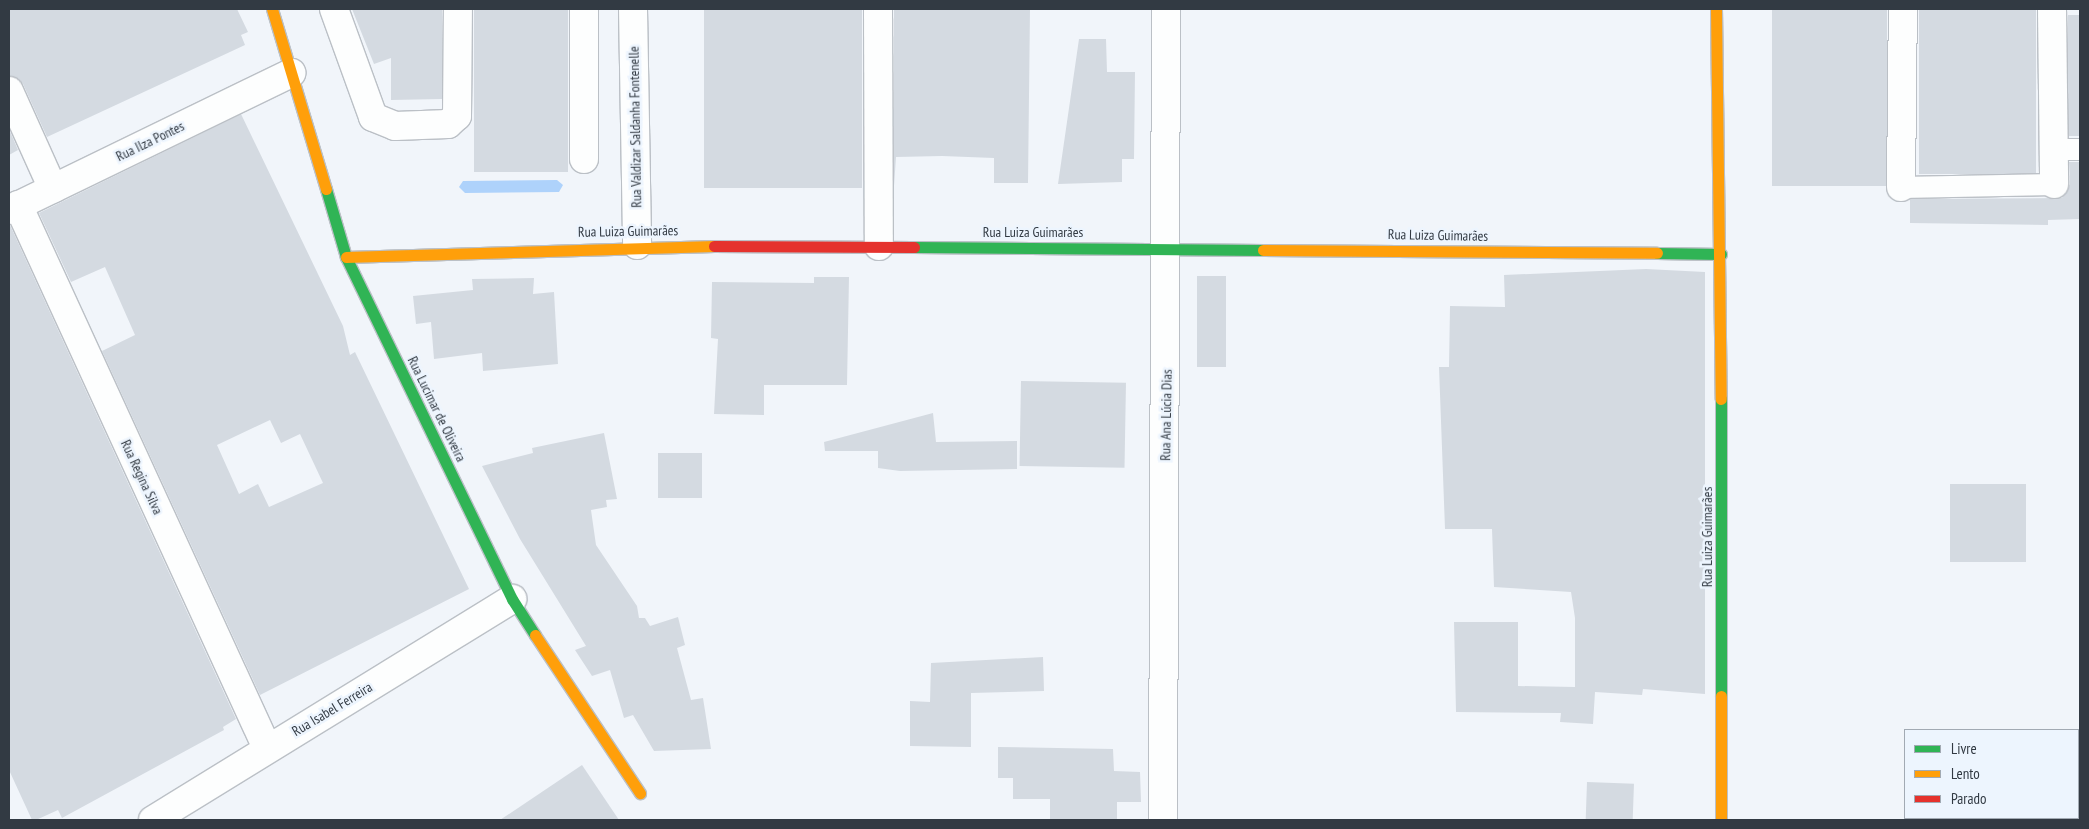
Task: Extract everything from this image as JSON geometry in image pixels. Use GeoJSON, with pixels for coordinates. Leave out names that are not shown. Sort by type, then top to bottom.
{"type":"FeatureCollection","features":[{"type":"Feature","properties":{"kind":"street","name":"Rua Lucimar de Oliveira"},"geometry":{"type":"LineString","coordinates":[[272,9],[346,257],[512,599],[640,792]]}},
{"type":"Feature","properties":{"kind":"street"},"geometry":{"type":"LineString","coordinates":[[334,9],[373,117],[395,126],[448,124],[457,116],[458,9]]}},
{"type":"Feature","properties":{"kind":"street"},"geometry":{"type":"LineString","coordinates":[[584,9],[584,159]]}},
{"type":"Feature","properties":{"kind":"street","name":"Rua Valdizar Saldanha Fontenelle"},"geometry":{"type":"LineString","coordinates":[[633,9],[636,245]]}},
{"type":"Feature","properties":{"kind":"street"},"geometry":{"type":"LineString","coordinates":[[878,9],[879,246]]}},
{"type":"Feature","properties":{"kind":"street","name":"Rua Ana Lúcia Dias"},"geometry":{"type":"LineString","coordinates":[[1163,820],[1168,247],[1166,9]]}},
{"type":"Feature","properties":{"kind":"street","name":"Rua Luiza Guimarães"},"geometry":{"type":"LineString","coordinates":[[1716,9],[1721,254],[1721,820]]}},
{"type":"Feature","properties":{"kind":"street"},"geometry":{"type":"LineString","coordinates":[[1901,187],[1903,9]]}},
{"type":"Feature","properties":{"kind":"street"},"geometry":{"type":"LineString","coordinates":[[2052,9],[2067,149],[2054,184]]}},
{"type":"Feature","properties":{"kind":"street","name":"Rua Ilza Pontes"},"geometry":{"type":"LineString","coordinates":[[13,207],[291,72]]}},
{"type":"Feature","properties":{"kind":"street"},"geometry":{"type":"LineString","coordinates":[[9,91],[53,189]]}},
{"type":"Feature","properties":{"kind":"street","name":"Rua Regina Silva"},"geometry":{"type":"LineString","coordinates":[[13,207],[267,748]]}},
{"type":"Feature","properties":{"kind":"street","name":"Rua Luiza Guimarães"},"geometry":{"type":"LineString","coordinates":[[346,257],[636,245],[1168,247],[1721,254]]}},
{"type":"Feature","properties":{"kind":"street","name":"Rua Isabel Ferreira"},"geometry":{"type":"LineString","coordinates":[[153,820],[267,748],[512,599]]}},
{"type":"Feature","properties":{"kind":"lane"},"geometry":{"type":"LineString","coordinates":[[1901,187],[2054,184]]}},
{"type":"Feature","properties":{"kind":"water"},"geometry":{"type":"Polygon","coordinates":[[[557,180],[563,185],[559,192],[465,193],[459,187],[463,181],[557,180]]]}},
{"type":"Feature","properties":{"kind":"building"},"geometry":{"type":"Polygon","coordinates":[[[9,9],[237,9],[248,32],[241,35],[245,45],[47,137],[23,84],[9,76],[9,9]]]}},
{"type":"Feature","properties":{"kind":"building"},"geometry":{"type":"Polygon","coordinates":[[[352,9],[442,9],[442,99],[391,100],[391,58],[374,64],[352,9]]]}},
{"type":"Feature","properties":{"kind":"building"},"geometry":{"type":"Polygon","coordinates":[[[474,9],[568,9],[568,172],[474,172],[474,9]]]}},
{"type":"Feature","properties":{"kind":"building"},"geometry":{"type":"Polygon","coordinates":[[[704,9],[862,9],[862,188],[704,188],[704,9]]]}},
{"type":"Feature","properties":{"kind":"building"},"geometry":{"type":"Polygon","coordinates":[[[894,9],[1030,9],[1028,183],[994,183],[994,158],[896,157],[894,186],[894,9]]]}},
{"type":"Feature","properties":{"kind":"building"},"geometry":{"type":"Polygon","coordinates":[[[1772,9],[1887,9],[1887,186],[1772,186],[1772,9]]]}},
{"type":"Feature","properties":{"kind":"building"},"geometry":{"type":"Polygon","coordinates":[[[1919,9],[2036,9],[2036,174],[1919,174],[1919,9]]]}},
{"type":"Feature","properties":{"kind":"building"},"geometry":{"type":"Polygon","coordinates":[[[2068,15],[2080,15],[2080,136],[2068,136],[2068,15]]]}},
{"type":"Feature","properties":{"kind":"building"},"geometry":{"type":"Polygon","coordinates":[[[1079,39],[1106,39],[1107,72],[1135,72],[1134,159],[1122,159],[1122,182],[1058,184],[1079,39]]]}},
{"type":"Feature","properties":{"kind":"building"},"geometry":{"type":"Polygon","coordinates":[[[241,114],[343,326],[350,355],[355,352],[469,589],[260,695],[102,351],[135,335],[105,267],[71,282],[39,213],[241,114]],[[270,420],[217,445],[239,494],[258,484],[269,507],[323,483],[300,434],[281,443],[270,420]]]}},
{"type":"Feature","properties":{"kind":"building"},"geometry":{"type":"Polygon","coordinates":[[[9,129],[18,150],[9,155],[9,129]]]}},
{"type":"Feature","properties":{"kind":"building"},"geometry":{"type":"Polygon","coordinates":[[[2069,162],[2080,162],[2080,219],[2048,220],[2048,225],[1910,223],[1910,199],[2062,198],[2070,184],[2069,162]]]}},
{"type":"Feature","properties":{"kind":"building"},"geometry":{"type":"Polygon","coordinates":[[[10,225],[236,719],[223,727],[224,730],[62,818],[58,810],[36,820],[32,820],[9,770],[10,225]]]}},
{"type":"Feature","properties":{"kind":"building"},"geometry":{"type":"Polygon","coordinates":[[[1646,269],[1705,272],[1705,694],[1643,689],[1642,695],[1595,692],[1593,724],[1560,722],[1561,713],[1456,712],[1454,622],[1518,622],[1518,686],[1575,687],[1575,618],[1571,592],[1494,587],[1492,529],[1445,529],[1439,367],[1449,367],[1450,306],[1505,307],[1504,275],[1646,269]]]}},
{"type":"Feature","properties":{"kind":"building"},"geometry":{"type":"Polygon","coordinates":[[[1197,276],[1226,276],[1226,367],[1197,367],[1197,276]]]}},
{"type":"Feature","properties":{"kind":"building"},"geometry":{"type":"Polygon","coordinates":[[[814,277],[849,277],[847,385],[764,385],[764,415],[714,414],[718,339],[711,338],[712,282],[814,283],[814,277]]]}},
{"type":"Feature","properties":{"kind":"building"},"geometry":{"type":"Polygon","coordinates":[[[534,278],[533,294],[554,292],[558,364],[483,371],[482,353],[434,359],[431,322],[416,324],[413,296],[473,290],[472,279],[534,278]]]}},
{"type":"Feature","properties":{"kind":"building"},"geometry":{"type":"Polygon","coordinates":[[[1021,381],[1126,383],[1125,468],[1020,466],[1021,381]]]}},
{"type":"Feature","properties":{"kind":"building"},"geometry":{"type":"Polygon","coordinates":[[[933,413],[936,442],[1017,441],[1017,469],[900,471],[878,468],[878,451],[825,451],[824,442],[933,413]]]}},
{"type":"Feature","properties":{"kind":"building"},"geometry":{"type":"Polygon","coordinates":[[[604,433],[617,499],[606,500],[607,507],[591,510],[596,545],[637,606],[639,618],[645,618],[650,626],[678,617],[685,645],[677,648],[691,700],[703,698],[711,749],[654,751],[633,715],[624,718],[610,670],[592,676],[575,650],[586,646],[520,539],[482,466],[533,453],[532,448],[604,433]]]}},
{"type":"Feature","properties":{"kind":"building"},"geometry":{"type":"Polygon","coordinates":[[[658,453],[702,453],[702,498],[658,498],[658,453]]]}},
{"type":"Feature","properties":{"kind":"building"},"geometry":{"type":"Polygon","coordinates":[[[1950,484],[2026,484],[2026,562],[1950,562],[1950,484]]]}},
{"type":"Feature","properties":{"kind":"building"},"geometry":{"type":"Polygon","coordinates":[[[1043,657],[1044,691],[971,693],[971,747],[910,746],[910,701],[930,702],[931,663],[1043,657]]]}},
{"type":"Feature","properties":{"kind":"building"},"geometry":{"type":"Polygon","coordinates":[[[998,747],[1113,749],[1114,771],[1140,772],[1141,802],[1117,802],[1117,820],[1050,820],[1050,799],[1013,799],[1013,778],[998,778],[998,747]]]}},
{"type":"Feature","properties":{"kind":"building"},"geometry":{"type":"Polygon","coordinates":[[[582,765],[619,820],[500,820],[582,765]]]}},
{"type":"Feature","properties":{"kind":"building"},"geometry":{"type":"Polygon","coordinates":[[[1587,782],[1634,784],[1633,820],[1586,820],[1587,782]]]}},
{"type":"Feature","properties":{"kind":"traffic: fast"},"geometry":{"type":"LineString","coordinates":[[326,189],[346,257],[512,599],[535,635]]}},
{"type":"Feature","properties":{"kind":"traffic: fast"},"geometry":{"type":"LineString","coordinates":[[914,247],[1263,250]]}},
{"type":"Feature","properties":{"kind":"traffic: fast"},"geometry":{"type":"LineString","coordinates":[[1657,253],[1721,254]]}},
{"type":"Feature","properties":{"kind":"traffic: fast"},"geometry":{"type":"LineString","coordinates":[[1721,399],[1721,696]]}},
{"type":"Feature","properties":{"kind":"traffic: slow"},"geometry":{"type":"LineString","coordinates":[[272,9],[326,189]]}},
{"type":"Feature","properties":{"kind":"traffic: slow"},"geometry":{"type":"LineString","coordinates":[[1716,9],[1721,399]]}},
{"type":"Feature","properties":{"kind":"traffic: slow"},"geometry":{"type":"LineString","coordinates":[[346,257],[714,246]]}},
{"type":"Feature","properties":{"kind":"traffic: slow"},"geometry":{"type":"LineString","coordinates":[[1263,250],[1657,253]]}},
{"type":"Feature","properties":{"kind":"traffic: slow"},"geometry":{"type":"LineString","coordinates":[[535,635],[640,793]]}},
{"type":"Feature","properties":{"kind":"traffic: slow"},"geometry":{"type":"LineString","coordinates":[[1721,696],[1721,820]]}},
{"type":"Feature","properties":{"kind":"traffic: jam"},"geometry":{"type":"LineString","coordinates":[[714,246],[914,247]]}}]}
